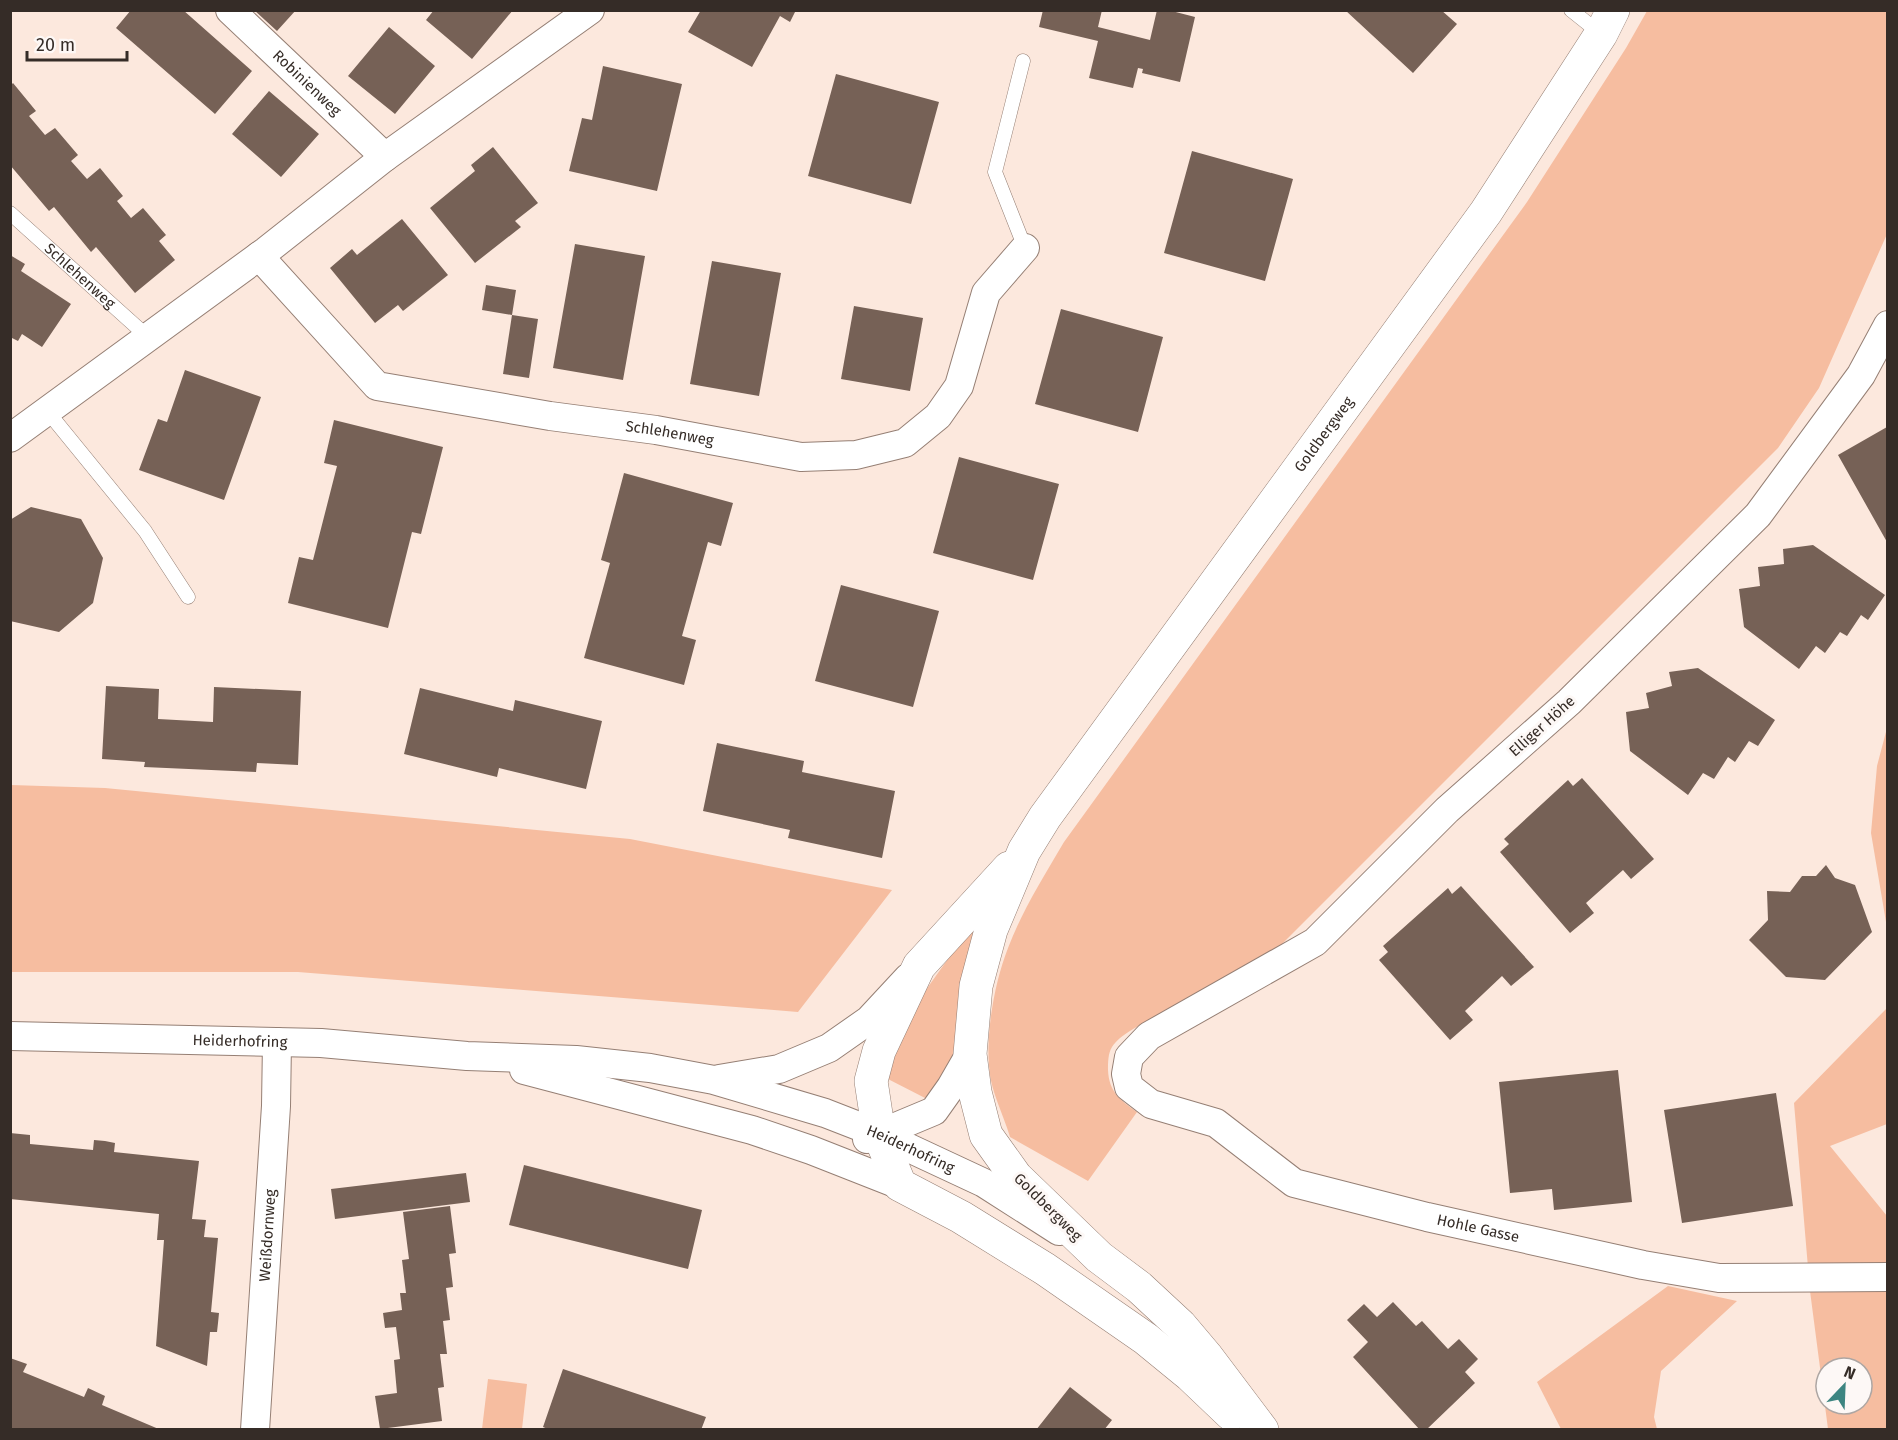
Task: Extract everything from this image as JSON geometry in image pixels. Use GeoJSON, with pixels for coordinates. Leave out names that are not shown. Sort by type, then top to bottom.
{"type":"FeatureCollection","features":[{"type":"Feature","properties":{"kind":"street","name":"Robinienweg"},"geometry":{"type":"LineString","coordinates":[[230,10],[385,157]]}},
{"type":"Feature","properties":{"kind":"street"},"geometry":{"type":"LineString","coordinates":[[10,438],[259,256],[385,157],[590,10]]}},
{"type":"Feature","properties":{"kind":"street","name":"Goldbergweg"},"geometry":{"type":"LineString","coordinates":[[1099,1257],[1016,1177],[986,1135],[975,1092],[970,1054],[976,986],[991,930],[1024,851],[1045,817],[1486,212],[1607,22]]}},
{"type":"Feature","properties":{"kind":"street","name":"Schlehenweg"},"geometry":{"type":"LineString","coordinates":[[259,256],[377,386],[550,416],[656,430],[801,457],[856,455],[905,443],[938,416],[959,386],[986,293],[1025,248]]}},
{"type":"Feature","properties":{"kind":"street","name":"Elliger Höhe"},"geometry":{"type":"LineString","coordinates":[[1129,1057],[1149,1036],[1315,942],[1447,810],[1569,702],[1758,515],[1861,375],[1887,325]]}},
{"type":"Feature","properties":{"kind":"street","name":"Goldbergweg"},"geometry":{"type":"LineString","coordinates":[[714,1080],[779,1069],[829,1048],[869,1020],[1024,851]]}},
{"type":"Feature","properties":{"kind":"street","name":"Goldbergweg"},"geometry":{"type":"LineString","coordinates":[[900,1185],[879,1134],[871,1081],[879,1051],[919,966]]}},
{"type":"Feature","properties":{"kind":"street","name":"Heiderhofring"},"geometry":{"type":"LineString","coordinates":[[10,1036],[321,1043],[467,1056],[586,1061],[650,1068],[714,1080],[825,1113],[879,1134],[984,1183],[1099,1257],[1139,1287],[1180,1325],[1262,1430]]}},
{"type":"Feature","properties":{"kind":"street","name":"Weißdornweg"},"geometry":{"type":"LineString","coordinates":[[255,1430],[276,1106],[277,1042]]}},
{"type":"Feature","properties":{"kind":"street","name":"Goldbergweg"},"geometry":{"type":"LineString","coordinates":[[827,1156],[934,1111],[970,1054]]}},
{"type":"Feature","properties":{"kind":"street","name":"Heiderhofring"},"geometry":{"type":"LineString","coordinates":[[467,1056],[752,1130],[900,1185],[960,1217],[1045,1269],[1146,1339],[1190,1375],[1247,1430]]}},
{"type":"Feature","properties":{"kind":"street","name":"Hohle Gasse"},"geometry":{"type":"LineString","coordinates":[[1129,1057],[1126,1074],[1129,1087],[1151,1104],[1216,1123],[1294,1183],[1439,1220],[1643,1265],[1719,1278],[1887,1277]]}},
{"type":"Feature","properties":{"kind":"lane"},"geometry":{"type":"LineString","coordinates":[[1570,10],[1607,22]]}},
{"type":"Feature","properties":{"kind":"lane"},"geometry":{"type":"LineString","coordinates":[[1023,61],[995,172],[1025,248]]}},
{"type":"Feature","properties":{"kind":"lane","name":"Schlehenweg"},"geometry":{"type":"LineString","coordinates":[[10,213],[149,338]]}},
{"type":"Feature","properties":{"kind":"lane"},"geometry":{"type":"LineString","coordinates":[[48,412],[145,531],[188,597]]}},
{"type":"Feature","properties":{"kind":"shaded area"},"geometry":{"type":"Polygon","coordinates":[[[1647,11],[1887,11],[1887,234],[1819,388],[1778,448],[1277,949],[1199,998],[1128,1032],[1119,1039],[1110,1052],[1109,1078],[1116,1095],[1137,1112],[1088,1181],[1010,1137],[992,1084],[988,1052],[995,990],[1003,961],[1020,921],[1064,842],[1527,202],[1626,48],[1647,11]]]}},
{"type":"Feature","properties":{"kind":"shaded area"},"geometry":{"type":"Polygon","coordinates":[[[1887,728],[1887,928],[1871,833],[1877,766],[1887,728]]]}},
{"type":"Feature","properties":{"kind":"shaded area"},"geometry":{"type":"Polygon","coordinates":[[[11,785],[105,788],[630,839],[892,890],[798,1012],[298,972],[11,972],[11,785]]]}},
{"type":"Feature","properties":{"kind":"shaded area"},"geometry":{"type":"Polygon","coordinates":[[[985,907],[960,1037],[952,1061],[927,1099],[884,1077],[908,1015],[985,907]]]}},
{"type":"Feature","properties":{"kind":"shaded area"},"geometry":{"type":"Polygon","coordinates":[[[1887,1008],[1887,1124],[1830,1146],[1887,1216],[1887,1429],[1828,1429],[1826,1416],[1874,1416],[1874,1356],[1818,1356],[1810,1291],[1794,1103],[1887,1008]]]}},
{"type":"Feature","properties":{"kind":"shaded area"},"geometry":{"type":"Polygon","coordinates":[[[1668,1286],[1737,1301],[1661,1371],[1654,1417],[1657,1429],[1561,1429],[1537,1382],[1668,1286]]]}},
{"type":"Feature","properties":{"kind":"shaded area"},"geometry":{"type":"Polygon","coordinates":[[[488,1379],[527,1384],[522,1429],[482,1429],[488,1379]]]}},
{"type":"Feature","properties":{"kind":"building"},"geometry":{"type":"Polygon","coordinates":[[[131,10],[183,10],[252,71],[215,114],[116,28],[131,10]]]}},
{"type":"Feature","properties":{"kind":"building"},"geometry":{"type":"Polygon","coordinates":[[[254,10],[296,10],[277,31],[254,10]]]}},
{"type":"Feature","properties":{"kind":"building"},"geometry":{"type":"Polygon","coordinates":[[[434,10],[513,10],[472,59],[426,20],[434,10]]]}},
{"type":"Feature","properties":{"kind":"building"},"geometry":{"type":"Polygon","coordinates":[[[701,10],[796,10],[790,22],[780,16],[752,67],[688,32],[701,10]]]}},
{"type":"Feature","properties":{"kind":"building"},"geometry":{"type":"Polygon","coordinates":[[[1043,10],[1102,10],[1098,27],[1150,40],[1157,10],[1168,10],[1195,17],[1180,82],[1142,73],[1143,69],[1138,68],[1133,88],[1089,78],[1098,41],[1039,27],[1043,10]]]}},
{"type":"Feature","properties":{"kind":"building"},"geometry":{"type":"Polygon","coordinates":[[[1345,10],[1441,10],[1457,24],[1413,73],[1345,10]]]}},
{"type":"Feature","properties":{"kind":"building"},"geometry":{"type":"Polygon","coordinates":[[[389,27],[435,66],[395,114],[348,76],[389,27]]]}},
{"type":"Feature","properties":{"kind":"building"},"geometry":{"type":"Polygon","coordinates":[[[603,66],[682,84],[657,191],[569,171],[582,118],[592,120],[603,66]]]}},
{"type":"Feature","properties":{"kind":"building"},"geometry":{"type":"Polygon","coordinates":[[[836,74],[939,102],[911,204],[808,176],[836,74]]]}},
{"type":"Feature","properties":{"kind":"building"},"geometry":{"type":"Polygon","coordinates":[[[13,83],[36,111],[29,116],[45,135],[55,128],[78,155],[71,161],[87,179],[100,168],[123,196],[117,201],[131,218],[143,208],[166,235],[159,241],[175,260],[135,293],[96,247],[91,252],[54,207],[49,211],[10,165],[10,86],[13,83]]]}},
{"type":"Feature","properties":{"kind":"building"},"geometry":{"type":"Polygon","coordinates":[[[269,91],[319,134],[281,177],[232,134],[269,91]]]}},
{"type":"Feature","properties":{"kind":"building"},"geometry":{"type":"Polygon","coordinates":[[[493,147],[538,203],[515,221],[521,227],[475,263],[430,208],[475,171],[471,165],[493,147]]]}},
{"type":"Feature","properties":{"kind":"building"},"geometry":{"type":"Polygon","coordinates":[[[1192,151],[1293,179],[1265,281],[1164,253],[1192,151]]]}},
{"type":"Feature","properties":{"kind":"building"},"geometry":{"type":"Polygon","coordinates":[[[402,219],[448,275],[403,311],[398,305],[375,323],[330,268],[352,249],[357,255],[402,219]]]}},
{"type":"Feature","properties":{"kind":"building"},"geometry":{"type":"Polygon","coordinates":[[[575,244],[645,256],[623,380],[553,368],[575,244]]]}},
{"type":"Feature","properties":{"kind":"building"},"geometry":{"type":"Polygon","coordinates":[[[10,255],[25,264],[21,271],[71,304],[42,347],[22,334],[18,341],[10,337],[10,255]]]}},
{"type":"Feature","properties":{"kind":"building"},"geometry":{"type":"Polygon","coordinates":[[[712,261],[781,273],[759,396],[690,384],[712,261]]]}},
{"type":"Feature","properties":{"kind":"building"},"geometry":{"type":"Polygon","coordinates":[[[486,285],[516,290],[512,315],[482,310],[486,285]]]}},
{"type":"Feature","properties":{"kind":"building"},"geometry":{"type":"Polygon","coordinates":[[[854,306],[923,318],[910,391],[841,379],[854,306]]]}},
{"type":"Feature","properties":{"kind":"building"},"geometry":{"type":"Polygon","coordinates":[[[1061,309],[1163,337],[1138,432],[1035,404],[1061,309]]]}},
{"type":"Feature","properties":{"kind":"building"},"geometry":{"type":"Polygon","coordinates":[[[512,315],[538,319],[529,378],[503,374],[512,315]]]}},
{"type":"Feature","properties":{"kind":"building"},"geometry":{"type":"Polygon","coordinates":[[[185,370],[261,397],[224,500],[139,470],[158,419],[167,422],[185,370]]]}},
{"type":"Feature","properties":{"kind":"building"},"geometry":{"type":"Polygon","coordinates":[[[334,420],[443,447],[421,534],[412,532],[388,628],[288,603],[299,557],[313,560],[337,466],[324,463],[334,420]]]}},
{"type":"Feature","properties":{"kind":"building"},"geometry":{"type":"Polygon","coordinates":[[[1887,427],[1887,542],[1838,455],[1887,427]]]}},
{"type":"Feature","properties":{"kind":"building"},"geometry":{"type":"Polygon","coordinates":[[[959,457],[1059,484],[1033,580],[933,553],[959,457]]]}},
{"type":"Feature","properties":{"kind":"building"},"geometry":{"type":"Polygon","coordinates":[[[624,473],[733,503],[721,546],[708,542],[682,636],[696,640],[684,685],[584,658],[610,563],[601,560],[624,473]]]}},
{"type":"Feature","properties":{"kind":"building"},"geometry":{"type":"Polygon","coordinates":[[[31,507],[81,519],[103,558],[93,603],[59,632],[10,621],[10,520],[31,507]]]}},
{"type":"Feature","properties":{"kind":"building"},"geometry":{"type":"Polygon","coordinates":[[[1813,545],[1885,595],[1868,620],[1861,615],[1847,636],[1840,632],[1825,653],[1816,646],[1799,669],[1744,627],[1739,589],[1760,586],[1758,567],[1784,564],[1783,549],[1813,545]]]}},
{"type":"Feature","properties":{"kind":"building"},"geometry":{"type":"Polygon","coordinates":[[[841,585],[939,611],[913,707],[815,681],[841,585]]]}},
{"type":"Feature","properties":{"kind":"building"},"geometry":{"type":"Polygon","coordinates":[[[1698,668],[1775,720],[1758,746],[1749,741],[1735,762],[1728,757],[1714,779],[1703,773],[1688,795],[1630,751],[1626,712],[1649,708],[1646,693],[1672,686],[1669,672],[1698,668]]]}},
{"type":"Feature","properties":{"kind":"building"},"geometry":{"type":"Polygon","coordinates":[[[106,686],[159,689],[158,719],[213,722],[214,687],[301,691],[298,765],[257,763],[256,772],[144,767],[145,762],[102,759],[106,686]]]}},
{"type":"Feature","properties":{"kind":"building"},"geometry":{"type":"Polygon","coordinates":[[[420,688],[513,711],[515,700],[602,721],[586,789],[499,768],[497,777],[404,754],[420,688]]]}},
{"type":"Feature","properties":{"kind":"building"},"geometry":{"type":"Polygon","coordinates":[[[717,743],[804,761],[802,772],[895,791],[882,858],[788,838],[790,830],[703,811],[717,743]]]}},
{"type":"Feature","properties":{"kind":"building"},"geometry":{"type":"Polygon","coordinates":[[[1582,778],[1654,859],[1631,879],[1623,870],[1586,903],[1594,913],[1570,933],[1500,852],[1509,844],[1504,839],[1568,780],[1573,786],[1582,778]]]}},
{"type":"Feature","properties":{"kind":"building"},"geometry":{"type":"Polygon","coordinates":[[[1826,865],[1835,878],[1855,885],[1872,932],[1825,980],[1786,977],[1749,940],[1768,920],[1767,891],[1790,892],[1802,876],[1816,876],[1826,865]]]}},
{"type":"Feature","properties":{"kind":"building"},"geometry":{"type":"Polygon","coordinates":[[[1461,886],[1534,967],[1511,986],[1502,976],[1465,1011],[1473,1020],[1450,1040],[1379,960],[1388,952],[1383,946],[1448,888],[1452,894],[1461,886]]]}},
{"type":"Feature","properties":{"kind":"building"},"geometry":{"type":"Polygon","coordinates":[[[1618,1070],[1632,1202],[1554,1210],[1552,1189],[1510,1193],[1499,1082],[1618,1070]]]}},
{"type":"Feature","properties":{"kind":"building"},"geometry":{"type":"Polygon","coordinates":[[[1776,1093],[1793,1206],[1682,1223],[1664,1110],[1776,1093]]]}},
{"type":"Feature","properties":{"kind":"building"},"geometry":{"type":"Polygon","coordinates":[[[10,1133],[30,1135],[30,1144],[93,1150],[94,1140],[105,1141],[115,1143],[114,1152],[199,1161],[192,1219],[206,1220],[204,1237],[218,1238],[211,1312],[219,1313],[217,1332],[210,1332],[207,1366],[156,1346],[164,1240],[157,1240],[159,1214],[10,1199],[10,1133]]]}},
{"type":"Feature","properties":{"kind":"building"},"geometry":{"type":"Polygon","coordinates":[[[524,1165],[702,1210],[688,1269],[509,1225],[524,1165]]]}},
{"type":"Feature","properties":{"kind":"building"},"geometry":{"type":"Polygon","coordinates":[[[466,1173],[470,1202],[335,1219],[331,1189],[466,1173]]]}},
{"type":"Feature","properties":{"kind":"building"},"geometry":{"type":"Polygon","coordinates":[[[450,1206],[456,1253],[449,1254],[453,1287],[446,1288],[450,1320],[443,1321],[447,1354],[440,1354],[444,1387],[438,1388],[442,1421],[380,1429],[375,1396],[397,1393],[394,1360],[400,1359],[396,1327],[385,1328],[383,1313],[402,1310],[400,1293],[406,1293],[402,1260],[409,1259],[403,1212],[450,1206]]]}},
{"type":"Feature","properties":{"kind":"building"},"geometry":{"type":"Polygon","coordinates":[[[1393,1302],[1416,1326],[1422,1321],[1448,1349],[1459,1339],[1478,1359],[1465,1372],[1475,1383],[1426,1430],[1420,1430],[1353,1357],[1368,1342],[1347,1320],[1364,1304],[1377,1317],[1393,1302]]]}},
{"type":"Feature","properties":{"kind":"building"},"geometry":{"type":"Polygon","coordinates":[[[10,1358],[27,1364],[23,1372],[84,1397],[88,1388],[105,1396],[102,1405],[161,1430],[10,1430],[10,1358]]]}},
{"type":"Feature","properties":{"kind":"building"},"geometry":{"type":"Polygon","coordinates":[[[563,1369],[706,1417],[701,1430],[550,1430],[543,1427],[563,1369]]]}},
{"type":"Feature","properties":{"kind":"building"},"geometry":{"type":"Polygon","coordinates":[[[1070,1387],[1112,1420],[1104,1430],[1036,1430],[1070,1387]]]}}]}
